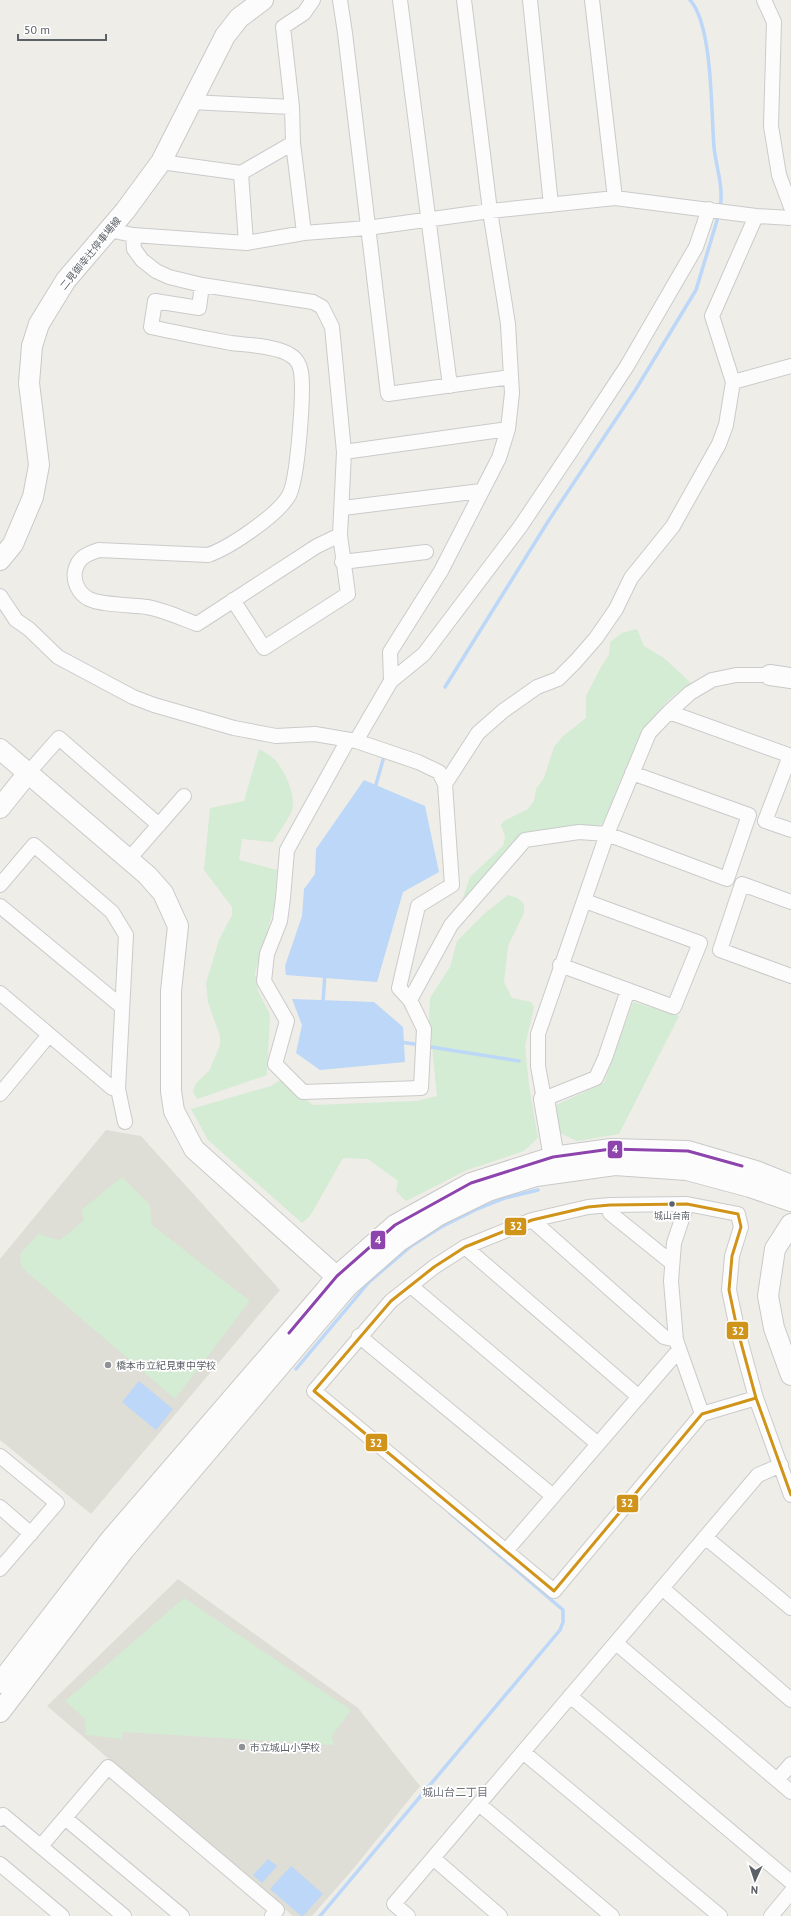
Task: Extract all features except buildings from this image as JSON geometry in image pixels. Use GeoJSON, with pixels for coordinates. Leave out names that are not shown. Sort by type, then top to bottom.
{"type":"FeatureCollection","features":[{"type":"Feature","properties":{"kind":"street","name":"二見御幸辻停車場線"},"geometry":{"type":"LineString","coordinates":[[0,560],[13,544],[33,497],[39,465],[29,383],[32,346],[39,324],[66,280],[109,230],[161,162],[225,36],[239,18],[263,0]]}},
{"type":"Feature","properties":{"kind":"street"},"geometry":{"type":"LineString","coordinates":[[304,234],[293,143],[292,107],[283,27],[304,13],[313,0]]}},
{"type":"Feature","properties":{"kind":"street"},"geometry":{"type":"LineString","coordinates":[[340,0],[388,394],[511,377]]}},
{"type":"Feature","properties":{"kind":"street"},"geometry":{"type":"LineString","coordinates":[[400,0],[450,386]]}},
{"type":"Feature","properties":{"kind":"street"},"geometry":{"type":"LineString","coordinates":[[391,681],[390,652],[440,571],[499,458],[508,429],[512,392],[508,324],[490,211],[464,0]]}},
{"type":"Feature","properties":{"kind":"street"},"geometry":{"type":"LineString","coordinates":[[530,0],[551,205]]}},
{"type":"Feature","properties":{"kind":"street"},"geometry":{"type":"LineString","coordinates":[[592,0],[615,198]]}},
{"type":"Feature","properties":{"kind":"street"},"geometry":{"type":"LineString","coordinates":[[764,0],[774,22],[771,126],[779,174],[791,207]]}},
{"type":"Feature","properties":{"kind":"street"},"geometry":{"type":"LineString","coordinates":[[191,102],[292,107]]}},
{"type":"Feature","properties":{"kind":"street"},"geometry":{"type":"LineString","coordinates":[[161,162],[241,173],[293,143]]}},
{"type":"Feature","properties":{"kind":"street"},"geometry":{"type":"LineString","coordinates":[[241,173],[246,243]]}},
{"type":"Feature","properties":{"kind":"street"},"geometry":{"type":"LineString","coordinates":[[109,230],[134,235],[246,243],[304,234],[367,228],[490,211],[615,198],[752,215],[791,218]]}},
{"type":"Feature","properties":{"kind":"street"},"geometry":{"type":"LineString","coordinates":[[0,596],[16,620],[29,629],[58,657],[133,697],[154,705],[234,728],[276,736],[315,734],[352,741],[418,762],[439,772],[445,784],[452,885],[418,906],[399,988],[410,1000],[424,1029],[421,1088],[303,1092],[275,1064],[287,1021],[264,981],[267,954],[280,921],[287,850],[352,741],[391,681],[424,654],[520,527],[571,451],[627,366],[696,247],[711,209]]}},
{"type":"Feature","properties":{"kind":"street"},"geometry":{"type":"LineString","coordinates":[[445,784],[478,733],[503,711],[537,687],[558,679],[596,638],[616,609],[630,578],[673,526],[719,444],[726,425],[733,382],[712,316],[752,215]]}},
{"type":"Feature","properties":{"kind":"street"},"geometry":{"type":"LineString","coordinates":[[134,235],[134,249],[142,260],[169,277],[202,285],[313,302],[322,307],[332,327],[344,452],[340,535],[342,562],[348,594],[264,648],[233,600]]}},
{"type":"Feature","properties":{"kind":"street"},"geometry":{"type":"LineString","coordinates":[[202,285],[199,308],[155,301],[151,327],[191,336],[273,349],[290,354],[298,362],[301,372],[300,409],[294,486],[288,498],[277,510],[220,551],[208,555],[99,550],[88,553],[81,558],[74,576],[80,592],[89,600],[149,608],[197,624],[318,546],[340,535]]}},
{"type":"Feature","properties":{"kind":"street"},"geometry":{"type":"LineString","coordinates":[[733,382],[791,366]]}},
{"type":"Feature","properties":{"kind":"street"},"geometry":{"type":"LineString","coordinates":[[344,452],[508,429]]}},
{"type":"Feature","properties":{"kind":"street"},"geometry":{"type":"LineString","coordinates":[[342,508],[481,491]]}},
{"type":"Feature","properties":{"kind":"street"},"geometry":{"type":"LineString","coordinates":[[342,562],[426,552]]}},
{"type":"Feature","properties":{"kind":"street"},"geometry":{"type":"LineString","coordinates":[[555,1165],[538,1066],[538,1034],[560,965],[585,901],[607,834],[650,733],[669,712],[690,693],[712,680],[736,675],[770,675],[791,678]]}},
{"type":"Feature","properties":{"kind":"street"},"geometry":{"type":"LineString","coordinates":[[669,712],[791,756],[765,821],[791,830]]}},
{"type":"Feature","properties":{"kind":"street"},"geometry":{"type":"LineString","coordinates":[[0,808],[59,738],[159,825]]}},
{"type":"Feature","properties":{"kind":"street"},"geometry":{"type":"LineString","coordinates":[[0,749],[129,859],[163,892],[178,926],[171,992],[171,1092],[174,1111],[194,1149],[343,1281]]}},
{"type":"Feature","properties":{"kind":"street"},"geometry":{"type":"LineString","coordinates":[[410,1000],[451,925],[525,840],[579,832],[607,834],[727,879],[749,815],[632,773]]}},
{"type":"Feature","properties":{"kind":"street"},"geometry":{"type":"LineString","coordinates":[[129,859],[184,796]]}},
{"type":"Feature","properties":{"kind":"street"},"geometry":{"type":"LineString","coordinates":[[0,885],[34,845],[112,912],[126,935],[121,1006],[118,1090],[125,1122]]}},
{"type":"Feature","properties":{"kind":"street"},"geometry":{"type":"LineString","coordinates":[[791,902],[742,884],[720,950],[791,976]]}},
{"type":"Feature","properties":{"kind":"street"},"geometry":{"type":"LineString","coordinates":[[560,965],[674,1007],[700,943],[585,901]]}},
{"type":"Feature","properties":{"kind":"street"},"geometry":{"type":"LineString","coordinates":[[0,906],[121,1006]]}},
{"type":"Feature","properties":{"kind":"street"},"geometry":{"type":"LineString","coordinates":[[544,1099],[596,1078],[605,1058],[628,990]]}},
{"type":"Feature","properties":{"kind":"street"},"geometry":{"type":"LineString","coordinates":[[0,994],[112,1088]]}},
{"type":"Feature","properties":{"kind":"street"},"geometry":{"type":"LineString","coordinates":[[0,1094],[49,1035]]}},
{"type":"Feature","properties":{"kind":"street"},"geometry":{"type":"LineString","coordinates":[[0,1683],[110,1540],[343,1281],[439,1215],[488,1191],[536,1176],[555,1165],[611,1149],[688,1151],[756,1170],[791,1185]]}},
{"type":"Feature","properties":{"kind":"street"},"geometry":{"type":"LineString","coordinates":[[555,1165],[615,1166],[686,1170],[750,1187],[791,1201]]}},
{"type":"Feature","properties":{"kind":"street"},"geometry":{"type":"LineString","coordinates":[[687,1204],[674,1243],[671,1281],[678,1345],[702,1414]]}},
{"type":"Feature","properties":{"kind":"street"},"geometry":{"type":"LineString","coordinates":[[756,1398],[702,1414],[554,1592],[314,1390],[359,1336],[391,1301],[434,1267],[464,1247],[532,1220],[588,1207],[610,1205],[687,1204],[738,1214],[741,1226],[732,1256],[729,1290],[737,1328],[756,1398],[791,1495]]}},
{"type":"Feature","properties":{"kind":"street"},"geometry":{"type":"LineString","coordinates":[[610,1205],[610,1213],[672,1263]]}},
{"type":"Feature","properties":{"kind":"street"},"geometry":{"type":"LineString","coordinates":[[532,1220],[664,1337],[678,1345]]}},
{"type":"Feature","properties":{"kind":"street"},"geometry":{"type":"LineString","coordinates":[[791,1224],[775,1249],[768,1296],[774,1328],[791,1375]]}},
{"type":"Feature","properties":{"kind":"street"},"geometry":{"type":"LineString","coordinates":[[464,1247],[639,1397]]}},
{"type":"Feature","properties":{"kind":"street"},"geometry":{"type":"LineString","coordinates":[[0,1712],[124,1550],[343,1281]]}},
{"type":"Feature","properties":{"kind":"street"},"geometry":{"type":"LineString","coordinates":[[411,1286],[598,1444]]}},
{"type":"Feature","properties":{"kind":"street"},"geometry":{"type":"LineString","coordinates":[[359,1336],[553,1496]]}},
{"type":"Feature","properties":{"kind":"street"},"geometry":{"type":"LineString","coordinates":[[506,1551],[639,1397],[678,1345]]}},
{"type":"Feature","properties":{"kind":"street"},"geometry":{"type":"LineString","coordinates":[[0,1456],[57,1503],[0,1569]]}},
{"type":"Feature","properties":{"kind":"street"},"geometry":{"type":"LineString","coordinates":[[408,1916],[394,1904],[758,1475],[781,1465]]}},
{"type":"Feature","properties":{"kind":"street"},"geometry":{"type":"LineString","coordinates":[[0,1507],[31,1534]]}},
{"type":"Feature","properties":{"kind":"street"},"geometry":{"type":"LineString","coordinates":[[705,1537],[791,1608]]}},
{"type":"Feature","properties":{"kind":"street"},"geometry":{"type":"LineString","coordinates":[[662,1588],[791,1700]]}},
{"type":"Feature","properties":{"kind":"street"},"geometry":{"type":"LineString","coordinates":[[616,1643],[791,1792]]}},
{"type":"Feature","properties":{"kind":"street"},"geometry":{"type":"LineString","coordinates":[[570,1696],[791,1882]]}},
{"type":"Feature","properties":{"kind":"street"},"geometry":{"type":"LineString","coordinates":[[523,1752],[720,1916]]}},
{"type":"Feature","properties":{"kind":"street"},"geometry":{"type":"LineString","coordinates":[[777,1780],[791,1764]]}},
{"type":"Feature","properties":{"kind":"street"},"geometry":{"type":"LineString","coordinates":[[41,1846],[108,1767],[278,1910],[272,1916]]}},
{"type":"Feature","properties":{"kind":"street"},"geometry":{"type":"LineString","coordinates":[[478,1804],[612,1916]]}},
{"type":"Feature","properties":{"kind":"street"},"geometry":{"type":"LineString","coordinates":[[0,1818],[3,1815],[124,1916]]}},
{"type":"Feature","properties":{"kind":"street"},"geometry":{"type":"LineString","coordinates":[[65,1818],[182,1916]]}},
{"type":"Feature","properties":{"kind":"street"},"geometry":{"type":"LineString","coordinates":[[433,1858],[491,1913]]}},
{"type":"Feature","properties":{"kind":"street"},"geometry":{"type":"LineString","coordinates":[[0,1864],[62,1916]]}},
{"type":"Feature","properties":{"kind":"street"},"geometry":{"type":"LineString","coordinates":[[770,1916],[791,1892]]}},
{"type":"Feature","properties":{"kind":"shaded area","name":"橋本市立紀見東中学校"},"geometry":{"type":"Polygon","coordinates":[[[106,1130],[141,1136],[280,1290],[91,1514],[0,1440],[0,1259],[106,1130]]]}},
{"type":"Feature","properties":{"kind":"shaded area","name":"市立城山小学校"},"geometry":{"type":"Polygon","coordinates":[[[178,1579],[358,1708],[420,1786],[354,1868],[312,1916],[293,1916],[47,1706],[178,1579]]]}},
{"type":"Feature","properties":{"kind":"green space"},"geometry":{"type":"Polygon","coordinates":[[[637,629],[644,646],[664,658],[692,684],[676,694],[661,708],[648,725],[618,786],[604,824],[572,831],[524,836],[459,909],[470,877],[503,846],[505,837],[501,825],[504,821],[528,809],[534,801],[536,789],[544,778],[554,747],[563,736],[586,718],[586,696],[609,655],[610,642],[622,633],[637,629]]]}},
{"type":"Feature","properties":{"kind":"green space"},"geometry":{"type":"Polygon","coordinates":[[[259,749],[272,758],[282,770],[292,793],[293,800],[291,813],[273,842],[242,839],[239,860],[277,870],[274,908],[255,973],[258,991],[270,1015],[267,1075],[197,1099],[193,1092],[196,1083],[209,1071],[220,1045],[220,1036],[208,1002],[206,983],[219,940],[232,915],[232,907],[204,870],[210,808],[244,801],[259,749]]]}},
{"type":"Feature","properties":{"kind":"green space"},"geometry":{"type":"Polygon","coordinates":[[[508,895],[518,898],[524,904],[524,913],[508,946],[504,982],[512,998],[531,1002],[534,1007],[525,1046],[529,1086],[538,1138],[524,1151],[467,1170],[406,1201],[396,1191],[398,1181],[368,1159],[343,1158],[310,1216],[302,1223],[208,1140],[191,1109],[271,1086],[280,1080],[313,1105],[417,1101],[437,1096],[429,1017],[430,998],[450,967],[457,941],[485,913],[508,895]]]}},
{"type":"Feature","properties":{"kind":"green space"},"geometry":{"type":"Polygon","coordinates":[[[633,1002],[679,1016],[619,1134],[577,1141],[558,1132],[554,1106],[604,1083],[633,1002]]]}},
{"type":"Feature","properties":{"kind":"green space"},"geometry":{"type":"Polygon","coordinates":[[[122,1177],[150,1205],[152,1225],[250,1301],[175,1399],[21,1267],[20,1254],[38,1234],[60,1240],[84,1220],[81,1210],[122,1177]]]}},
{"type":"Feature","properties":{"kind":"green space"},"geometry":{"type":"Polygon","coordinates":[[[184,1598],[351,1710],[332,1736],[334,1745],[124,1732],[121,1739],[86,1735],[85,1719],[65,1701],[184,1598]]]}},
{"type":"Feature","properties":{"kind":"water"},"geometry":{"type":"Polygon","coordinates":[[[364,780],[425,806],[439,872],[403,892],[377,982],[286,975],[285,966],[302,916],[304,889],[315,874],[316,849],[364,780]]]}},
{"type":"Feature","properties":{"kind":"water"},"geometry":{"type":"Polygon","coordinates":[[[292,999],[374,1002],[403,1027],[405,1062],[320,1070],[296,1053],[302,1025],[292,999]]]}},
{"type":"Feature","properties":{"kind":"water"},"geometry":{"type":"Polygon","coordinates":[[[139,1381],[173,1409],[156,1430],[122,1402],[139,1381]]]}},
{"type":"Feature","properties":{"kind":"water"},"geometry":{"type":"Polygon","coordinates":[[[268,1859],[277,1866],[262,1883],[253,1875],[268,1859]]]}},
{"type":"Feature","properties":{"kind":"water"},"geometry":{"type":"Polygon","coordinates":[[[291,1866],[323,1894],[303,1916],[301,1916],[270,1889],[291,1866]]]}},
{"type":"Feature","properties":{"kind":"waterway"},"geometry":{"type":"LineString","coordinates":[[690,0],[698,12],[707,49],[710,70],[714,147],[721,193],[720,208]]}},
{"type":"Feature","properties":{"kind":"waterway"},"geometry":{"type":"LineString","coordinates":[[445,687],[549,520],[636,389],[696,290],[719,214]]}},
{"type":"Feature","properties":{"kind":"waterway"},"geometry":{"type":"LineString","coordinates":[[375,788],[383,760]]}},
{"type":"Feature","properties":{"kind":"waterway"},"geometry":{"type":"LineString","coordinates":[[323,1003],[325,973]]}},
{"type":"Feature","properties":{"kind":"waterway"},"geometry":{"type":"LineString","coordinates":[[400,1042],[414,1044]]}},
{"type":"Feature","properties":{"kind":"waterway"},"geometry":{"type":"LineString","coordinates":[[431,1047],[519,1061]]}},
{"type":"Feature","properties":{"kind":"waterway"},"geometry":{"type":"LineString","coordinates":[[296,1369],[369,1282],[411,1246],[441,1227],[475,1210],[505,1198],[538,1190]]}},
{"type":"Feature","properties":{"kind":"waterway"},"geometry":{"type":"LineString","coordinates":[[320,1916],[560,1630],[563,1622],[563,1610],[450,1513]]}},
{"type":"Feature","properties":{"kind":"transit line","name":"4"},"geometry":{"type":"LineString","coordinates":[[289,1333],[337,1276],[395,1225],[471,1183],[553,1157],[611,1149],[688,1151],[742,1166]]}},
{"type":"Feature","properties":{"kind":"transit line","name":"32"},"geometry":{"type":"LineString","coordinates":[[756,1398],[702,1414],[554,1591],[314,1391],[391,1301],[434,1267],[465,1247],[532,1220],[588,1207],[610,1205],[687,1204],[738,1214],[741,1227],[732,1256],[729,1290],[737,1328],[756,1398],[791,1495]]}},
{"type":"Feature","properties":{"kind":"place","name":"城山台南"},"geometry":{"type":"Point","coordinates":[672,1204]}},
{"type":"Feature","properties":{"kind":"place","name":"橋本市立紀見東中学校"},"geometry":{"type":"Point","coordinates":[108,1365]}},
{"type":"Feature","properties":{"kind":"place","name":"市立城山小学校"},"geometry":{"type":"Point","coordinates":[242,1747]}},
{"type":"Feature","properties":{"kind":"district","name":"城山台二丁目"},"geometry":{"type":"Point","coordinates":[455,1792]}}]}
